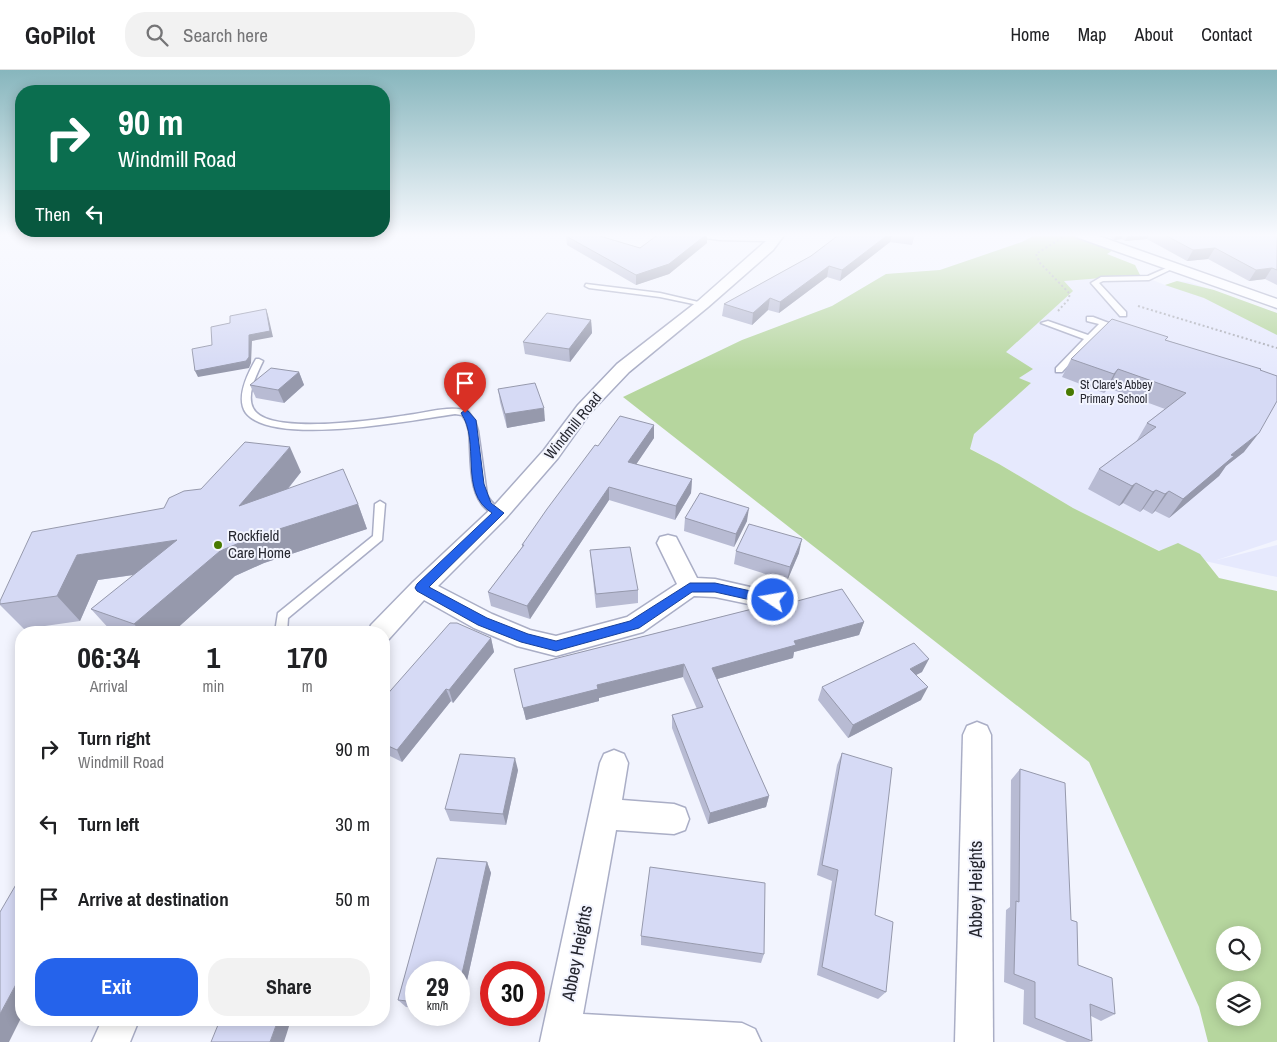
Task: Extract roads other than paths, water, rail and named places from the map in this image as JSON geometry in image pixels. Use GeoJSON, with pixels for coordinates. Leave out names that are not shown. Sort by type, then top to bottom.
{"type":"FeatureCollection","features":[{"type":"Feature","properties":{"kind":"street","name":"Windmill Road"},"geometry":{"type":"LineString","coordinates":[[386,626],[421,588],[499,513],[551,454],[584,409],[623,368],[703,304],[730,279]]}},
{"type":"Feature","properties":{"kind":"street"},"geometry":{"type":"LineString","coordinates":[[1206,279],[1277,304]]}},
{"type":"Feature","properties":{"kind":"street"},"geometry":{"type":"LineString","coordinates":[[668,543],[690,587]]}},
{"type":"Feature","properties":{"kind":"street"},"geometry":{"type":"LineString","coordinates":[[421,588],[483,621],[526,639],[556,646],[634,624],[690,587],[715,588],[773,600]]}},
{"type":"Feature","properties":{"kind":"street","name":"Abbey Heights"},"geometry":{"type":"LineString","coordinates":[[974,1042],[977,735]]}},
{"type":"Feature","properties":{"kind":"street","name":"Abbey Heights"},"geometry":{"type":"LineString","coordinates":[[614,762],[560,1037],[609,1033],[742,1042]]}},
{"type":"Feature","properties":{"kind":"street"},"geometry":{"type":"LineString","coordinates":[[604,814],[674,819]]}},
{"type":"Feature","properties":{"kind":"street"},"geometry":{"type":"LineString","coordinates":[[111,1042],[119,1026]]}},
{"type":"Feature","properties":{"kind":"lane"},"geometry":{"type":"LineString","coordinates":[[1101,279],[1095,284],[1123,314]]}},
{"type":"Feature","properties":{"kind":"lane"},"geometry":{"type":"LineString","coordinates":[[589,286],[660,295],[703,304]]}},
{"type":"Feature","properties":{"kind":"lane"},"geometry":{"type":"LineString","coordinates":[[1090,319],[1112,326]]}},
{"type":"Feature","properties":{"kind":"lane"},"geometry":{"type":"LineString","coordinates":[[1045,323],[1090,338]]}},
{"type":"Feature","properties":{"kind":"lane"},"geometry":{"type":"LineString","coordinates":[[1059,370],[1103,324]]}},
{"type":"Feature","properties":{"kind":"lane"},"geometry":{"type":"LineString","coordinates":[[259,361],[253,373],[246,402],[249,411],[258,420],[272,425],[315,428],[456,411],[465,413],[471,420],[474,435],[478,484],[486,505],[499,513]]}},
{"type":"Feature","properties":{"kind":"lane"},"geometry":{"type":"LineString","coordinates":[[281,626],[282,616],[378,537],[380,504]]}},
{"type":"Feature","properties":{"kind":"place","name":"St Clare's Abbey Primary School"},"geometry":{"type":"Point","coordinates":[1070,392]}},
{"type":"Feature","properties":{"kind":"place","name":"Rockfield Care Home"},"geometry":{"type":"Point","coordinates":[218,545]}}]}
